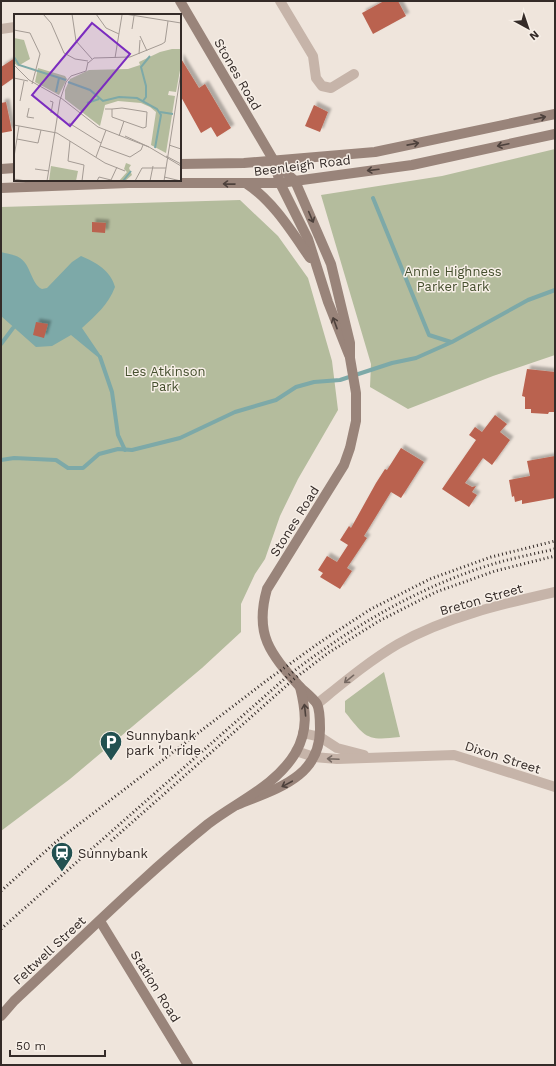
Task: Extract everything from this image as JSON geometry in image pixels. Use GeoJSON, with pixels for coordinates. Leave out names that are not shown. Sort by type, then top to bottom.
{"type":"FeatureCollection","features":[{"type":"Feature","properties":{"kind":"street","name":"Stones Road"},"geometry":{"type":"LineString","coordinates":[[180,1],[274,161],[280,183],[308,239],[343,343],[350,358]]}},
{"type":"Feature","properties":{"kind":"street"},"geometry":{"type":"LineString","coordinates":[[280,1],[313,56],[316,78],[322,86],[331,88],[354,74]]}},
{"type":"Feature","properties":{"kind":"street"},"geometry":{"type":"LineString","coordinates":[[1,29],[14,28]]}},
{"type":"Feature","properties":{"kind":"street","name":"Beenleigh Road"},"geometry":{"type":"LineString","coordinates":[[181,164],[274,161],[375,152],[555,114]]}},
{"type":"Feature","properties":{"kind":"street","name":"Beenleigh Road"},"geometry":{"type":"LineString","coordinates":[[1,188],[128,183],[280,183],[412,165],[555,134]]}},
{"type":"Feature","properties":{"kind":"street","name":"Stones Road"},"geometry":{"type":"LineString","coordinates":[[274,161],[296,181],[331,264],[350,343],[350,358],[356,393],[356,421],[350,448],[344,465],[267,589],[262,606],[262,631],[266,640],[274,654],[300,687],[317,704]]}},
{"type":"Feature","properties":{"kind":"street"},"geometry":{"type":"LineString","coordinates":[[1,169],[14,168]]}},
{"type":"Feature","properties":{"kind":"street","name":"Stones Road"},"geometry":{"type":"LineString","coordinates":[[247,184],[259,192],[267,201],[316,266]]}},
{"type":"Feature","properties":{"kind":"street","name":"Breton Street"},"geometry":{"type":"LineString","coordinates":[[317,704],[360,670],[398,644],[446,621],[555,592]]}},
{"type":"Feature","properties":{"kind":"street","name":"Stones Road"},"geometry":{"type":"LineString","coordinates":[[300,687],[306,712],[303,733]]}},
{"type":"Feature","properties":{"kind":"street"},"geometry":{"type":"LineString","coordinates":[[237,805],[288,784],[300,775],[314,757],[320,737],[317,704]]}},
{"type":"Feature","properties":{"kind":"street"},"geometry":{"type":"LineString","coordinates":[[100,921],[209,824],[266,785],[284,768],[296,751],[303,733]]}},
{"type":"Feature","properties":{"kind":"street","name":"Dixon Street"},"geometry":{"type":"LineString","coordinates":[[303,733],[320,737],[337,748],[371,757]]}},
{"type":"Feature","properties":{"kind":"street","name":"Dixon Street"},"geometry":{"type":"LineString","coordinates":[[296,751],[314,757],[337,759],[454,755],[555,786]]}},
{"type":"Feature","properties":{"kind":"street","name":"Feltwell Street"},"geometry":{"type":"LineString","coordinates":[[1,1016],[14,1001],[100,921]]}},
{"type":"Feature","properties":{"kind":"street","name":"Station Road"},"geometry":{"type":"LineString","coordinates":[[100,921],[188,1065]]}},
{"type":"Feature","properties":{"kind":"green space","name":"Annie Highness Parker Park"},"geometry":{"type":"Polygon","coordinates":[[[555,149],[555,355],[493,376],[408,409],[370,387],[371,364],[321,195],[442,176],[555,149]]]}},
{"type":"Feature","properties":{"kind":"green space","name":"Les Atkinson Park"},"geometry":{"type":"Polygon","coordinates":[[[240,200],[278,236],[308,278],[332,361],[338,410],[298,479],[280,516],[265,559],[255,574],[241,604],[241,632],[202,668],[70,779],[1,831],[1,207],[240,200]]]}},
{"type":"Feature","properties":{"kind":"green space"},"geometry":{"type":"Polygon","coordinates":[[[384,672],[400,737],[373,738],[368,736],[345,712],[345,701],[384,672]]]}},
{"type":"Feature","properties":{"kind":"water"},"geometry":{"type":"Polygon","coordinates":[[[1,252],[15,256],[24,261],[35,283],[42,289],[47,288],[72,262],[81,256],[97,264],[110,276],[115,287],[112,293],[97,314],[82,328],[101,356],[99,358],[71,335],[52,346],[36,347],[1,316],[1,252]]]}},
{"type":"Feature","properties":{"kind":"building"},"geometry":{"type":"Polygon","coordinates":[[[384,1],[398,1],[406,16],[373,34],[362,13],[384,1]]]}},
{"type":"Feature","properties":{"kind":"building"},"geometry":{"type":"Polygon","coordinates":[[[14,59],[14,78],[1,87],[1,67],[14,59]]]}},
{"type":"Feature","properties":{"kind":"building"},"geometry":{"type":"Polygon","coordinates":[[[181,59],[199,88],[205,84],[231,128],[217,137],[211,127],[201,133],[181,97],[181,59]]]}},
{"type":"Feature","properties":{"kind":"building"},"geometry":{"type":"Polygon","coordinates":[[[6,102],[12,131],[1,133],[1,103],[6,102]]]}},
{"type":"Feature","properties":{"kind":"building"},"geometry":{"type":"Polygon","coordinates":[[[314,105],[328,112],[320,132],[305,126],[314,105]]]}},
{"type":"Feature","properties":{"kind":"building"},"geometry":{"type":"Polygon","coordinates":[[[92,222],[106,223],[105,233],[92,232],[92,222]]]}},
{"type":"Feature","properties":{"kind":"building"},"geometry":{"type":"Polygon","coordinates":[[[36,322],[48,324],[44,338],[33,335],[36,322]]]}},
{"type":"Feature","properties":{"kind":"building"},"geometry":{"type":"Polygon","coordinates":[[[527,369],[555,372],[555,412],[549,412],[548,414],[531,413],[531,409],[525,409],[525,397],[522,396],[527,369]]]}},
{"type":"Feature","properties":{"kind":"building"},"geometry":{"type":"Polygon","coordinates":[[[495,415],[507,424],[500,432],[510,440],[492,465],[483,458],[465,483],[472,487],[476,486],[472,492],[477,495],[469,507],[442,489],[476,440],[469,435],[475,427],[482,432],[495,415]]]}},
{"type":"Feature","properties":{"kind":"building"},"geometry":{"type":"Polygon","coordinates":[[[401,448],[424,462],[401,498],[391,492],[364,536],[367,538],[347,568],[352,571],[340,589],[320,577],[323,573],[318,570],[327,556],[337,562],[348,545],[340,540],[349,526],[351,528],[376,483],[385,469],[387,470],[401,448]]]}},
{"type":"Feature","properties":{"kind":"building"},"geometry":{"type":"Polygon","coordinates":[[[555,456],[555,498],[522,504],[522,500],[515,502],[514,496],[512,497],[509,480],[530,476],[527,461],[555,456]]]}},
{"type":"Feature","properties":{"kind":"waterway"},"geometry":{"type":"LineString","coordinates":[[373,198],[429,335],[451,342]]}},
{"type":"Feature","properties":{"kind":"waterway"},"geometry":{"type":"LineString","coordinates":[[1,460],[14,458],[56,460],[68,468],[83,468],[99,454],[118,449],[132,450],[180,438],[235,412],[276,400],[296,387],[314,382],[340,380],[392,363],[416,358],[452,342],[528,300],[555,290]]}},
{"type":"Feature","properties":{"kind":"waterway"},"geometry":{"type":"LineString","coordinates":[[1,344],[13,328]]}},
{"type":"Feature","properties":{"kind":"waterway"},"geometry":{"type":"LineString","coordinates":[[100,357],[112,392],[118,435],[125,450]]}},
{"type":"Feature","properties":{"kind":"railway"},"geometry":{"type":"LineString","coordinates":[[1,891],[57,841],[266,681],[319,643],[371,609],[430,579],[491,557],[555,541]]}},
{"type":"Feature","properties":{"kind":"railway"},"geometry":{"type":"LineString","coordinates":[[1,929],[290,674],[337,640],[387,610],[438,584],[493,564],[555,549]]}},
{"type":"Feature","properties":{"kind":"railway"},"geometry":{"type":"LineString","coordinates":[[111,841],[294,679],[328,653],[379,621],[436,592],[495,571],[555,556]]}},
{"type":"Feature","properties":{"kind":"place","name":"Sunnybank park 'n' ride"},"geometry":{"type":"Point","coordinates":[111,762]}},
{"type":"Feature","properties":{"kind":"place","name":"Sunnybank"},"geometry":{"type":"Point","coordinates":[62,872]}}]}
